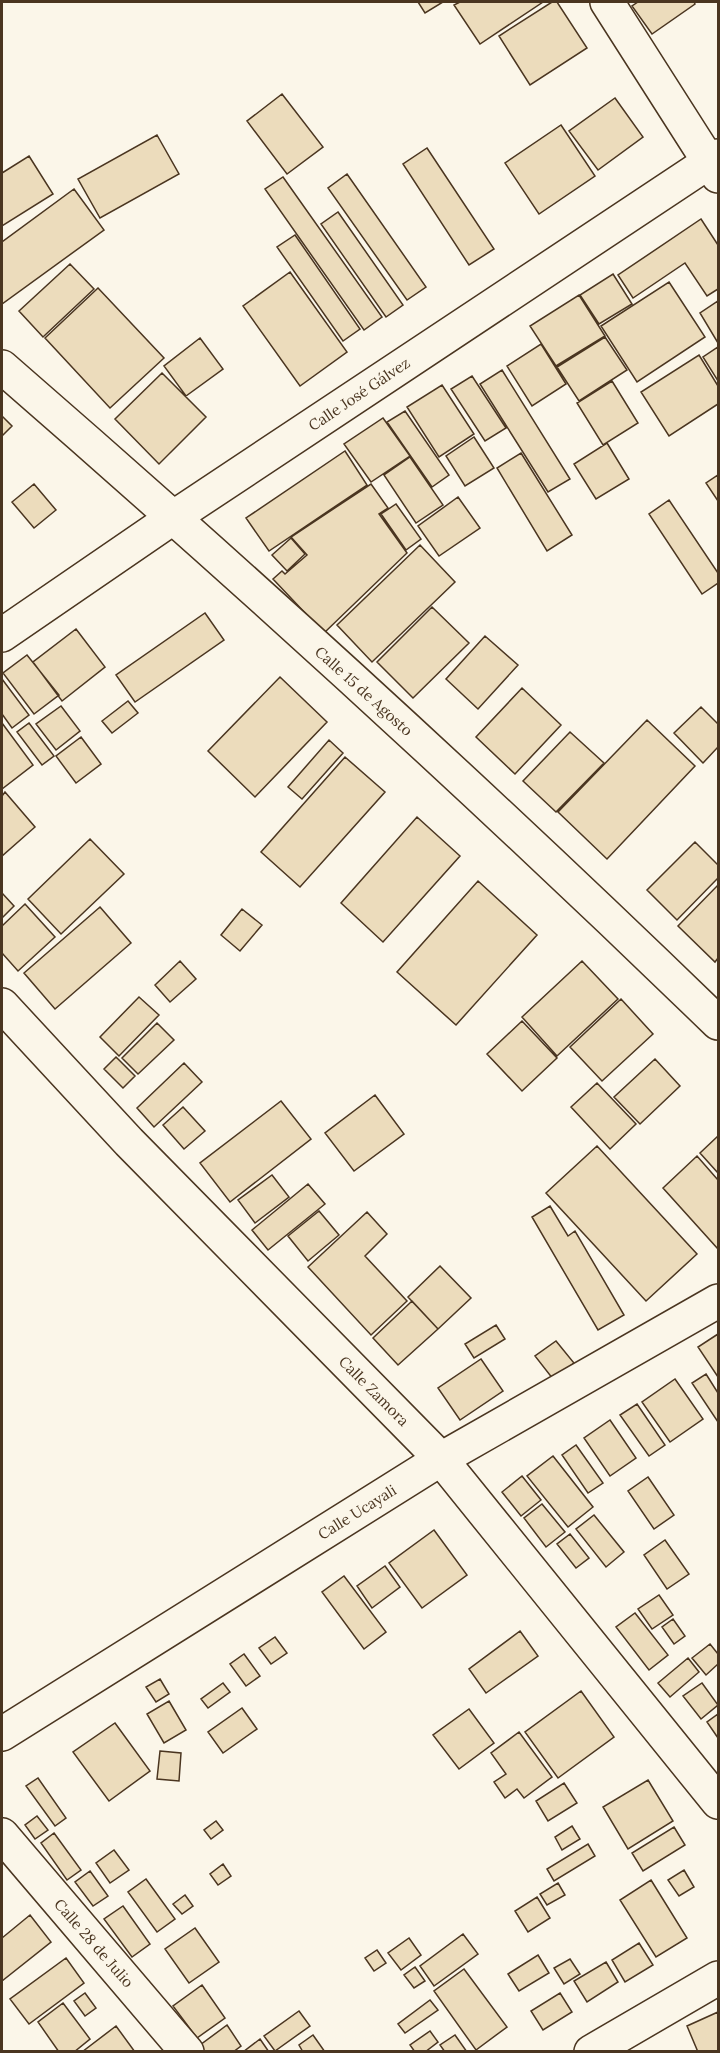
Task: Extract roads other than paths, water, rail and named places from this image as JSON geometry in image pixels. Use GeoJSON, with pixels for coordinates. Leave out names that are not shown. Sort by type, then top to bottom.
{"type":"FeatureCollection","features":[{"type":"Feature","properties":{"kind":"street"},"geometry":{"type":"LineString","coordinates":[[607,2],[715,165]]}},
{"type":"Feature","properties":{"kind":"street","name":"Calle José Gálvez"},"geometry":{"type":"LineString","coordinates":[[2,635],[174,517],[715,165]]}},
{"type":"Feature","properties":{"kind":"street","name":"Calle 15 de Agosto"},"geometry":{"type":"LineString","coordinates":[[2,367],[174,517],[563,873],[718,1023]]}},
{"type":"Feature","properties":{"kind":"street","name":"Calle Zamora"},"geometry":{"type":"LineString","coordinates":[[2,1005],[138,1150],[441,1459],[718,1802]]}},
{"type":"Feature","properties":{"kind":"street","name":"Calle Ucayali"},"geometry":{"type":"LineString","coordinates":[[2,1734],[441,1459],[718,1300]]}},
{"type":"Feature","properties":{"kind":"street","name":"Calle 28 de Julio"},"geometry":{"type":"LineString","coordinates":[[2,1835],[187,2052]]}},
{"type":"Feature","properties":{"kind":"street"},"geometry":{"type":"LineString","coordinates":[[591,2052],[718,1978]]}}]}
